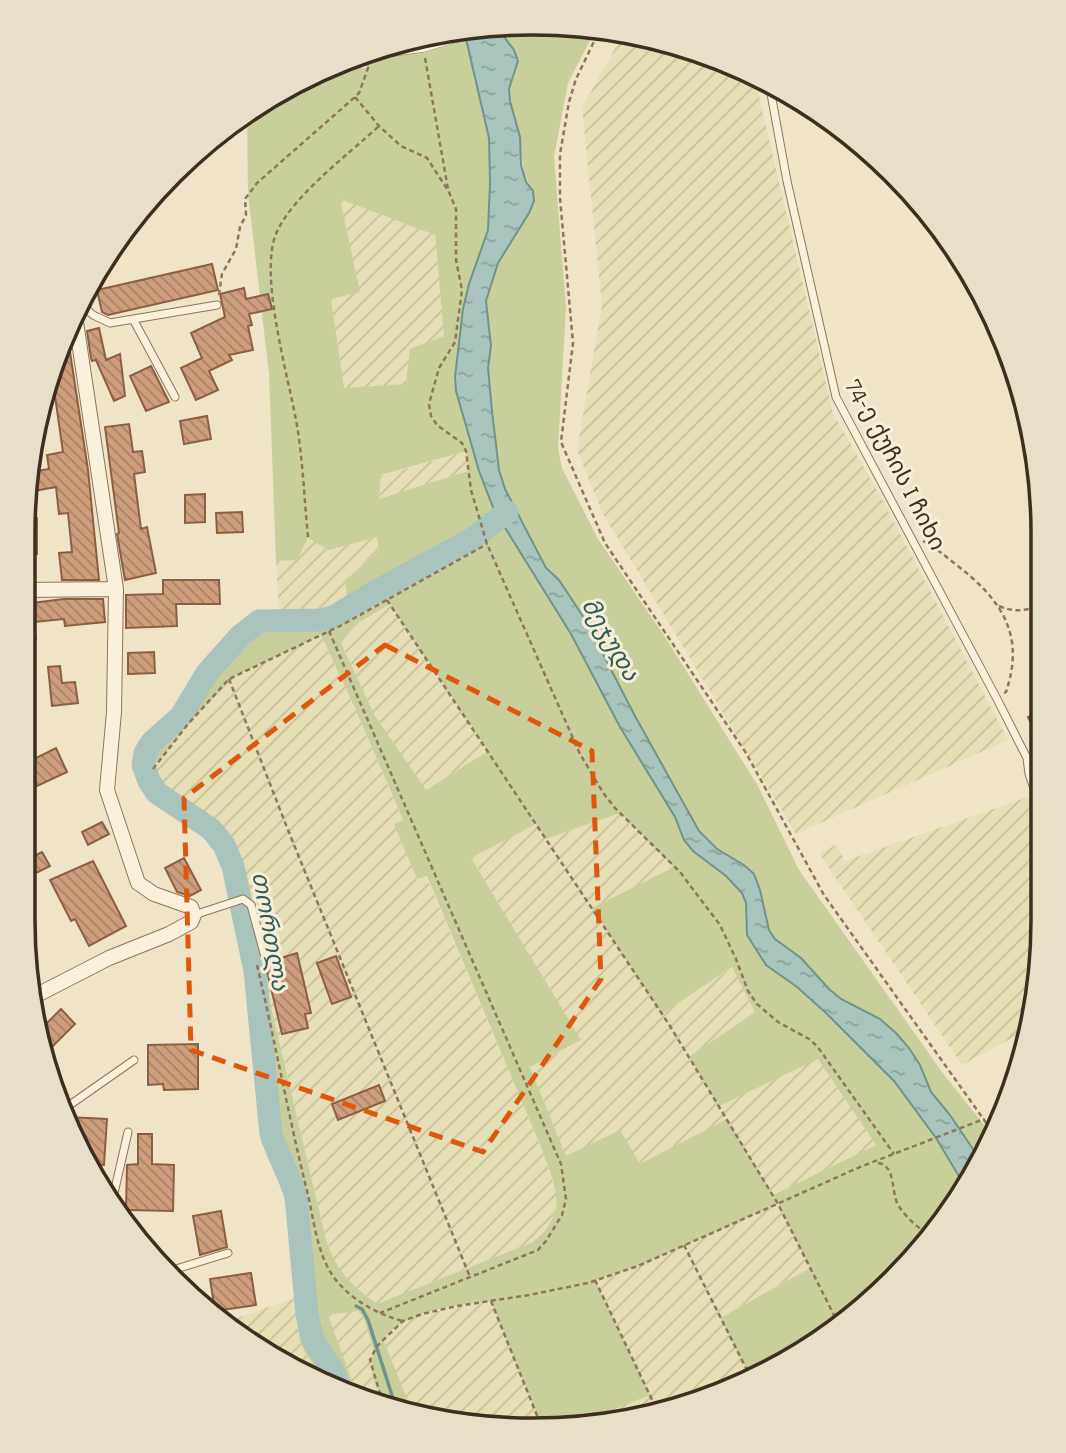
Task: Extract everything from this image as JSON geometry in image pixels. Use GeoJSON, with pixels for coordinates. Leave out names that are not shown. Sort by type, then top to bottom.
{"type":"FeatureCollection","features":[{"type":"Feature","properties":{"kind":"street"},"geometry":{"type":"LineString","coordinates":[[41,993],[108,958],[169,934],[191,922],[193,911],[154,894],[138,883],[107,790],[114,712],[116,589],[77,332]]}},
{"type":"Feature","properties":{"kind":"street"},"geometry":{"type":"LineString","coordinates":[[35,590],[116,589]]}},
{"type":"Feature","properties":{"kind":"lane","name":"74-ე ქუჩის I ჩიხი"},"geometry":{"type":"LineString","coordinates":[[772,96],[836,397],[996,697],[1027,758],[1031,780]]}},
{"type":"Feature","properties":{"kind":"lane"},"geometry":{"type":"LineString","coordinates":[[88,310],[110,323],[217,305]]}},
{"type":"Feature","properties":{"kind":"lane"},"geometry":{"type":"LineString","coordinates":[[133,319],[175,397]]}},
{"type":"Feature","properties":{"kind":"lane"},"geometry":{"type":"LineString","coordinates":[[193,911],[243,899],[251,905],[265,957]]}},
{"type":"Feature","properties":{"kind":"lane"},"geometry":{"type":"LineString","coordinates":[[70,1104],[134,1060]]}},
{"type":"Feature","properties":{"kind":"lane"},"geometry":{"type":"LineString","coordinates":[[115,1190],[128,1132]]}},
{"type":"Feature","properties":{"kind":"lane"},"geometry":{"type":"LineString","coordinates":[[178,1268],[228,1252]]}},
{"type":"Feature","properties":{"kind":"path"},"geometry":{"type":"LineString","coordinates":[[595,39],[576,79],[560,154],[560,198],[573,328],[561,442],[605,543],[746,753],[824,895],[988,1123]]}},
{"type":"Feature","properties":{"kind":"path"},"geometry":{"type":"LineString","coordinates":[[423,48],[449,192]]}},
{"type":"Feature","properties":{"kind":"path"},"geometry":{"type":"LineString","coordinates":[[217,305],[222,274],[236,249],[240,227],[246,215],[245,199],[248,194],[359,93],[368,68],[366,64]]}},
{"type":"Feature","properties":{"kind":"path"},"geometry":{"type":"LineString","coordinates":[[355,97],[379,127],[401,146],[427,158],[449,192],[456,209],[456,260],[462,290],[455,342],[439,368],[429,404],[431,416],[437,425],[462,443],[466,451],[471,490],[484,536],[575,742],[604,794],[680,873],[720,925],[748,991],[757,1004],[778,1022],[817,1046],[894,1154]]}},
{"type":"Feature","properties":{"kind":"path"},"geometry":{"type":"LineString","coordinates":[[308,537],[296,422],[278,330],[271,258],[276,234],[290,213],[311,188],[379,127]]}},
{"type":"Feature","properties":{"kind":"path"},"geometry":{"type":"LineString","coordinates":[[911,535],[929,544],[968,573],[995,600],[1007,621],[1014,660],[1006,692],[996,697]]}},
{"type":"Feature","properties":{"kind":"path"},"geometry":{"type":"LineString","coordinates":[[153,769],[188,724],[229,679],[328,631],[487,544]]}},
{"type":"Feature","properties":{"kind":"path"},"geometry":{"type":"LineString","coordinates":[[387,600],[670,1026],[778,1203],[835,1316]]}},
{"type":"Feature","properties":{"kind":"path"},"geometry":{"type":"LineString","coordinates":[[999,607],[1012,611],[1031,609]]}},
{"type":"Feature","properties":{"kind":"path"},"geometry":{"type":"LineString","coordinates":[[328,631],[561,1164],[565,1183],[566,1199],[562,1215],[538,1250],[380,1313]]}},
{"type":"Feature","properties":{"kind":"path"},"geometry":{"type":"LineString","coordinates":[[229,679],[470,1277]]}},
{"type":"Feature","properties":{"kind":"path"},"geometry":{"type":"LineString","coordinates":[[256,959],[297,1153],[322,1253],[334,1279],[344,1288],[380,1313],[403,1321]]}},
{"type":"Feature","properties":{"kind":"path"},"geometry":{"type":"LineString","coordinates":[[380,1394],[370,1360],[377,1346],[403,1321],[445,1308],[529,1296],[638,1266],[860,1167],[984,1119]]}},
{"type":"Feature","properties":{"kind":"path"},"geometry":{"type":"LineString","coordinates":[[874,1163],[888,1168],[897,1204],[922,1230]]}},
{"type":"Feature","properties":{"kind":"path"},"geometry":{"type":"LineString","coordinates":[[684,1245],[747,1370]]}},
{"type":"Feature","properties":{"kind":"path"},"geometry":{"type":"LineString","coordinates":[[595,1280],[654,1403]]}},
{"type":"Feature","properties":{"kind":"path"},"geometry":{"type":"LineString","coordinates":[[491,1301],[538,1418]]}},
{"type":"Feature","properties":{"kind":"highlighted area"},"geometry":{"type":"Polygon","coordinates":[[[385,645],[592,751],[601,979],[483,1152],[191,1050],[184,798],[385,645]]]}},
{"type":"Feature","properties":{"kind":"shaded area"},"geometry":{"type":"Polygon","coordinates":[[[618,43],[693,61],[757,88],[833,413],[884,503],[1008,740],[796,834],[603,514],[577,450],[602,305],[582,108],[618,43]]]}},
{"type":"Feature","properties":{"kind":"shaded area"},"geometry":{"type":"Polygon","coordinates":[[[339,198],[435,235],[444,336],[406,384],[344,389],[331,299],[360,292],[339,198]]]}},
{"type":"Feature","properties":{"kind":"shaded area"},"geometry":{"type":"Polygon","coordinates":[[[466,451],[468,471],[379,499],[381,476],[466,451]]]}},
{"type":"Feature","properties":{"kind":"shaded area"},"geometry":{"type":"Polygon","coordinates":[[[308,537],[329,550],[377,537],[379,551],[345,579],[348,601],[337,609],[279,617],[276,561],[297,560],[308,537]]]}},
{"type":"Feature","properties":{"kind":"shaded area"},"geometry":{"type":"Polygon","coordinates":[[[390,604],[488,751],[425,790],[375,716],[341,643],[356,623],[390,604]]]}},
{"type":"Feature","properties":{"kind":"shaded area"},"geometry":{"type":"Polygon","coordinates":[[[321,635],[403,821],[395,824],[417,879],[426,876],[543,1152],[557,1195],[557,1207],[551,1222],[533,1242],[377,1304],[343,1276],[334,1262],[326,1240],[233,845],[220,829],[161,787],[153,769],[188,724],[229,679],[321,635]]]}},
{"type":"Feature","properties":{"kind":"shaded area"},"geometry":{"type":"Polygon","coordinates":[[[1031,796],[1030,953],[1017,1035],[962,1065],[819,853],[836,845],[845,861],[1031,796]]]}},
{"type":"Feature","properties":{"kind":"shaded area"},"geometry":{"type":"Polygon","coordinates":[[[620,813],[675,867],[592,908],[662,1014],[733,967],[755,1012],[689,1057],[719,1106],[818,1058],[877,1145],[773,1195],[639,1164],[566,1156],[530,1067],[581,1041],[471,858],[536,824],[547,839],[620,813]]]}},
{"type":"Feature","properties":{"kind":"shaded area"},"geometry":{"type":"Polygon","coordinates":[[[778,1204],[810,1268],[721,1317],[747,1370],[693,1392],[606,1412],[650,1395],[595,1280],[638,1266],[778,1204]]]}},
{"type":"Feature","properties":{"kind":"shaded area"},"geometry":{"type":"Polygon","coordinates":[[[298,1297],[298,1322],[317,1369],[256,1334],[235,1319],[298,1297]]]}},
{"type":"Feature","properties":{"kind":"shaded area"},"geometry":{"type":"Polygon","coordinates":[[[491,1301],[538,1418],[468,1414],[409,1402],[383,1339],[403,1321],[422,1314],[491,1301]]]}},
{"type":"Feature","properties":{"kind":"shaded area"},"geometry":{"type":"Polygon","coordinates":[[[358,1311],[363,1316],[374,1352],[379,1394],[353,1384],[327,1315],[358,1311]]]}},
{"type":"Feature","properties":{"kind":"green space"},"geometry":{"type":"Polygon","coordinates":[[[503,36],[591,38],[568,83],[554,157],[566,308],[558,448],[562,468],[598,539],[665,637],[758,786],[799,870],[942,1072],[986,1127],[974,1151],[931,1092],[920,1065],[896,1033],[880,1019],[841,999],[801,958],[775,939],[769,930],[760,890],[744,865],[717,849],[699,831],[586,621],[559,580],[546,569],[505,489],[499,470],[492,411],[488,368],[491,346],[486,301],[498,263],[516,236],[533,191],[524,172],[519,132],[510,102],[509,90],[515,74],[511,47],[503,36]]]}},
{"type":"Feature","properties":{"kind":"green space"},"geometry":{"type":"Polygon","coordinates":[[[467,39],[489,139],[490,183],[488,230],[463,309],[455,377],[456,391],[479,471],[494,510],[571,634],[620,727],[675,817],[684,840],[742,893],[746,903],[747,935],[766,965],[797,987],[826,1013],[894,1081],[936,1138],[959,1177],[928,1223],[885,1272],[861,1294],[810,1334],[747,1370],[720,1318],[810,1268],[778,1204],[638,1266],[595,1280],[650,1395],[598,1414],[538,1418],[491,1301],[447,1307],[419,1315],[405,1321],[383,1339],[409,1402],[379,1394],[371,1364],[374,1352],[363,1316],[358,1311],[328,1315],[353,1384],[316,1368],[303,1348],[298,1332],[298,1297],[306,1295],[296,1197],[291,1179],[277,1155],[271,1134],[255,971],[233,866],[224,845],[211,829],[157,793],[143,765],[145,753],[152,742],[181,716],[198,685],[240,636],[259,621],[279,621],[279,617],[337,609],[348,601],[345,580],[379,551],[377,537],[329,550],[308,538],[297,560],[276,561],[269,374],[248,194],[247,125],[313,86],[355,68],[367,68],[365,64],[404,52],[467,39]],[[340,199],[360,292],[331,299],[344,388],[406,384],[410,349],[444,336],[435,235],[340,199]],[[466,451],[381,475],[379,499],[468,471],[466,451]],[[390,604],[356,624],[341,643],[375,716],[426,790],[488,751],[390,604]],[[321,635],[229,679],[188,724],[153,769],[162,787],[220,829],[233,845],[326,1240],[340,1269],[359,1290],[377,1304],[533,1242],[552,1220],[555,1189],[543,1152],[427,876],[417,879],[394,824],[403,820],[321,635]],[[620,813],[546,839],[536,824],[471,858],[581,1040],[530,1067],[566,1156],[620,1130],[640,1164],[727,1119],[773,1195],[876,1145],[818,1059],[719,1106],[689,1057],[755,1012],[732,967],[662,1014],[592,908],[674,867],[620,813]]]}},
{"type":"Feature","properties":{"kind":"water"},"geometry":{"type":"Polygon","coordinates":[[[503,36],[514,50],[518,61],[509,89],[510,101],[520,137],[521,165],[526,182],[533,191],[534,201],[498,263],[486,301],[491,346],[488,368],[492,411],[499,470],[505,489],[546,568],[559,580],[586,621],[699,831],[717,849],[754,874],[769,930],[775,939],[801,958],[841,999],[880,1019],[909,1048],[920,1065],[931,1092],[974,1151],[959,1177],[936,1138],[894,1081],[826,1013],[797,987],[766,965],[747,935],[746,903],[742,893],[684,840],[675,817],[620,727],[571,634],[494,510],[479,471],[456,391],[455,377],[463,309],[488,230],[489,138],[466,39],[503,36]]]}},
{"type":"Feature","properties":{"kind":"building"},"geometry":{"type":"Polygon","coordinates":[[[212,264],[218,290],[108,315],[102,312],[99,290],[212,264]]]}},
{"type":"Feature","properties":{"kind":"building"},"geometry":{"type":"Polygon","coordinates":[[[244,288],[246,299],[268,294],[272,309],[249,314],[252,325],[248,326],[253,350],[229,355],[232,360],[209,371],[218,390],[196,400],[181,368],[202,358],[191,333],[225,317],[220,294],[244,288]]]}},
{"type":"Feature","properties":{"kind":"building"},"geometry":{"type":"Polygon","coordinates":[[[99,328],[106,360],[120,354],[125,396],[114,401],[96,360],[92,361],[91,358],[87,331],[99,328]]]}},
{"type":"Feature","properties":{"kind":"building"},"geometry":{"type":"Polygon","coordinates":[[[70,350],[88,470],[99,580],[62,580],[59,553],[72,552],[68,513],[59,514],[56,487],[37,490],[39,471],[49,469],[47,455],[63,452],[55,394],[70,350]]]}},
{"type":"Feature","properties":{"kind":"building"},"geometry":{"type":"Polygon","coordinates":[[[151,366],[169,402],[146,411],[130,376],[151,366]]]}},
{"type":"Feature","properties":{"kind":"building"},"geometry":{"type":"Polygon","coordinates":[[[207,416],[211,439],[184,444],[180,421],[207,416]]]}},
{"type":"Feature","properties":{"kind":"building"},"geometry":{"type":"Polygon","coordinates":[[[129,424],[133,452],[142,451],[145,472],[134,474],[141,529],[147,527],[156,573],[125,580],[105,427],[129,424]]]}},
{"type":"Feature","properties":{"kind":"building"},"geometry":{"type":"Polygon","coordinates":[[[205,494],[205,522],[185,523],[185,495],[205,494]]]}},
{"type":"Feature","properties":{"kind":"building"},"geometry":{"type":"Polygon","coordinates":[[[242,512],[243,532],[217,533],[216,513],[242,512]]]}},
{"type":"Feature","properties":{"kind":"building"},"geometry":{"type":"Polygon","coordinates":[[[35,518],[37,518],[35,554],[35,518]]]}},
{"type":"Feature","properties":{"kind":"building"},"geometry":{"type":"Polygon","coordinates":[[[163,580],[219,580],[220,604],[176,604],[177,626],[126,628],[126,595],[163,594],[163,580]]]}},
{"type":"Feature","properties":{"kind":"building"},"geometry":{"type":"Polygon","coordinates":[[[103,599],[105,622],[65,626],[64,619],[35,622],[35,603],[103,599]]]}},
{"type":"Feature","properties":{"kind":"building"},"geometry":{"type":"Polygon","coordinates":[[[154,652],[155,673],[128,674],[128,653],[154,652]]]}},
{"type":"Feature","properties":{"kind":"building"},"geometry":{"type":"Polygon","coordinates":[[[60,666],[62,683],[75,682],[78,703],[52,706],[48,667],[60,666]]]}},
{"type":"Feature","properties":{"kind":"building"},"geometry":{"type":"Polygon","coordinates":[[[56,748],[67,772],[35,787],[35,758],[56,748]]]}},
{"type":"Feature","properties":{"kind":"building"},"geometry":{"type":"Polygon","coordinates":[[[102,822],[109,834],[88,845],[82,832],[102,822]]]}},
{"type":"Feature","properties":{"kind":"building"},"geometry":{"type":"Polygon","coordinates":[[[42,852],[50,866],[35,874],[35,856],[42,852]]]}},
{"type":"Feature","properties":{"kind":"building"},"geometry":{"type":"Polygon","coordinates":[[[184,858],[201,890],[190,896],[177,892],[165,868],[184,858]]]}},
{"type":"Feature","properties":{"kind":"building"},"geometry":{"type":"Polygon","coordinates":[[[93,861],[126,926],[89,946],[75,919],[71,921],[50,880],[93,861]]]}},
{"type":"Feature","properties":{"kind":"building"},"geometry":{"type":"Polygon","coordinates":[[[297,953],[311,1013],[305,1014],[308,1028],[282,1034],[265,963],[297,953]]]}},
{"type":"Feature","properties":{"kind":"building"},"geometry":{"type":"Polygon","coordinates":[[[336,956],[351,997],[332,1004],[317,963],[336,956]]]}},
{"type":"Feature","properties":{"kind":"building"},"geometry":{"type":"Polygon","coordinates":[[[61,1009],[75,1024],[52,1047],[46,1024],[61,1009]]]}},
{"type":"Feature","properties":{"kind":"building"},"geometry":{"type":"Polygon","coordinates":[[[198,1044],[198,1089],[164,1090],[163,1084],[148,1085],[148,1045],[198,1044]]]}},
{"type":"Feature","properties":{"kind":"building"},"geometry":{"type":"Polygon","coordinates":[[[379,1085],[385,1101],[338,1120],[332,1104],[379,1085]]]}},
{"type":"Feature","properties":{"kind":"building"},"geometry":{"type":"Polygon","coordinates":[[[76,1117],[107,1119],[104,1165],[100,1165],[76,1117]]]}},
{"type":"Feature","properties":{"kind":"building"},"geometry":{"type":"Polygon","coordinates":[[[138,1134],[152,1134],[152,1164],[174,1165],[173,1211],[129,1210],[126,1207],[127,1165],[138,1164],[138,1134]]]}},
{"type":"Feature","properties":{"kind":"building"},"geometry":{"type":"Polygon","coordinates":[[[221,1211],[227,1247],[200,1255],[193,1216],[221,1211]]]}},
{"type":"Feature","properties":{"kind":"building"},"geometry":{"type":"Polygon","coordinates":[[[251,1273],[256,1305],[224,1310],[213,1301],[210,1279],[251,1273]]]}},
{"type":"Feature","properties":{"kind":"waterway","name":"თორთლა"},"geometry":{"type":"LineString","coordinates":[[336,1377],[313,1340],[307,1314],[296,1197],[271,1134],[255,971],[233,866],[224,845],[211,829],[157,793],[143,765],[145,753],[152,742],[181,716],[207,673],[240,636],[259,621],[321,620],[335,616],[472,539],[507,512]]}},
{"type":"Feature","properties":{"kind":"waterway"},"geometry":{"type":"LineString","coordinates":[[356,1306],[362,1309],[368,1320],[393,1398]]}},
{"type":"Feature","properties":{"kind":"water label","name":"მეჯუდა"},"geometry":{"type":"Point","coordinates":[611,639]}}]}
